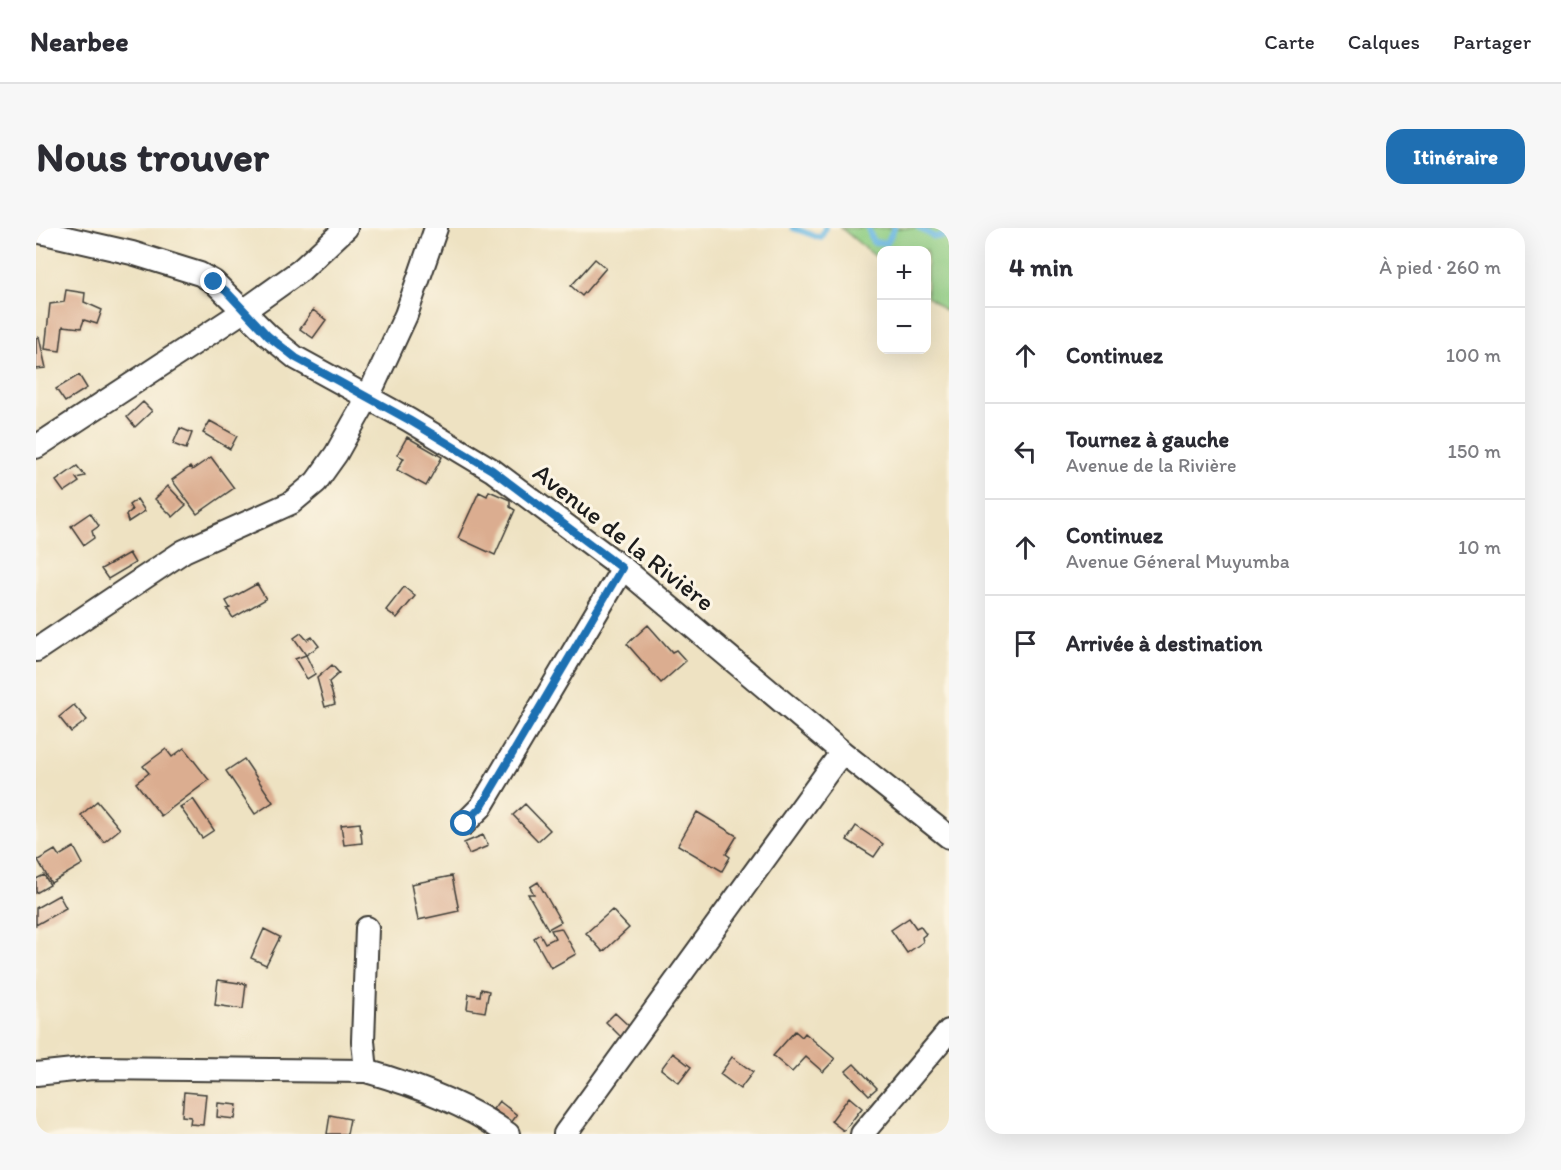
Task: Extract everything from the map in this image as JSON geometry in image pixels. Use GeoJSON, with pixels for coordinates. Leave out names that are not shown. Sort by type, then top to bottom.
{"type":"FeatureCollection","features":[{"type":"Feature","properties":{"kind":"street"},"geometry":{"type":"LineString","coordinates":[[36,447],[245,310],[301,270],[346,228]]}},
{"type":"Feature","properties":{"kind":"street"},"geometry":{"type":"LineString","coordinates":[[36,650],[184,551],[291,503],[316,482],[336,454],[368,397],[406,315],[436,228]]}},
{"type":"Feature","properties":{"kind":"street","name":"Avenue de la Rivière"},"geometry":{"type":"LineString","coordinates":[[36,231],[132,253],[200,274],[220,286],[268,336],[296,358],[368,397],[492,470],[622,568],[842,752],[949,837]]}},
{"type":"Feature","properties":{"kind":"street"},"geometry":{"type":"LineString","coordinates":[[464,824],[481,807],[622,568]]}},
{"type":"Feature","properties":{"kind":"street"},"geometry":{"type":"LineString","coordinates":[[565,1134],[842,752]]}},
{"type":"Feature","properties":{"kind":"street"},"geometry":{"type":"LineString","coordinates":[[366,1071],[363,1041],[367,928]]}},
{"type":"Feature","properties":{"kind":"street"},"geometry":{"type":"LineString","coordinates":[[862,1134],[949,1031]]}},
{"type":"Feature","properties":{"kind":"street"},"geometry":{"type":"LineString","coordinates":[[36,1074],[92,1068],[366,1071],[403,1081],[486,1118],[508,1134]]}},
{"type":"Feature","properties":{"kind":"green space"},"geometry":{"type":"Polygon","coordinates":[[[841,228],[949,228],[949,314],[931,299],[931,246],[877,246],[877,258],[841,228]]]}},
{"type":"Feature","properties":{"kind":"building"},"geometry":{"type":"Polygon","coordinates":[[[595,259],[606,268],[582,296],[571,286],[595,259]]]}},
{"type":"Feature","properties":{"kind":"building"},"geometry":{"type":"Polygon","coordinates":[[[66,290],[85,293],[84,302],[102,310],[97,324],[84,320],[81,328],[63,326],[60,351],[45,349],[50,304],[64,302],[66,290]]]}},
{"type":"Feature","properties":{"kind":"building"},"geometry":{"type":"Polygon","coordinates":[[[313,310],[326,320],[313,338],[300,329],[313,310]]]}},
{"type":"Feature","properties":{"kind":"building"},"geometry":{"type":"Polygon","coordinates":[[[39,337],[46,368],[36,369],[36,338],[39,337]]]}},
{"type":"Feature","properties":{"kind":"building"},"geometry":{"type":"Polygon","coordinates":[[[79,375],[87,388],[65,402],[56,389],[79,375]]]}},
{"type":"Feature","properties":{"kind":"building"},"geometry":{"type":"Polygon","coordinates":[[[143,402],[152,411],[135,427],[127,417],[143,402]]]}},
{"type":"Feature","properties":{"kind":"building"},"geometry":{"type":"Polygon","coordinates":[[[210,421],[237,436],[230,449],[203,433],[210,421]]]}},
{"type":"Feature","properties":{"kind":"building"},"geometry":{"type":"Polygon","coordinates":[[[180,428],[192,433],[186,449],[173,444],[180,428]]]}},
{"type":"Feature","properties":{"kind":"building"},"geometry":{"type":"Polygon","coordinates":[[[407,437],[442,457],[426,486],[397,470],[404,458],[397,455],[407,437]]]}},
{"type":"Feature","properties":{"kind":"building"},"geometry":{"type":"Polygon","coordinates":[[[211,457],[234,488],[197,514],[172,480],[190,467],[192,470],[211,457]]]}},
{"type":"Feature","properties":{"kind":"building"},"geometry":{"type":"Polygon","coordinates":[[[77,466],[85,476],[76,478],[79,482],[64,492],[56,481],[77,466]]]}},
{"type":"Feature","properties":{"kind":"building"},"geometry":{"type":"Polygon","coordinates":[[[168,486],[186,505],[173,517],[155,499],[168,486]]]}},
{"type":"Feature","properties":{"kind":"building"},"geometry":{"type":"Polygon","coordinates":[[[489,491],[510,500],[510,507],[515,510],[495,555],[458,538],[479,492],[487,496],[489,491]]]}},
{"type":"Feature","properties":{"kind":"building"},"geometry":{"type":"Polygon","coordinates":[[[137,499],[145,511],[128,522],[126,515],[132,510],[129,505],[137,499]]]}},
{"type":"Feature","properties":{"kind":"building"},"geometry":{"type":"Polygon","coordinates":[[[90,513],[99,526],[92,531],[94,538],[84,545],[71,526],[90,513]]]}},
{"type":"Feature","properties":{"kind":"building"},"geometry":{"type":"Polygon","coordinates":[[[129,553],[135,563],[108,579],[101,569],[129,553]]]}},
{"type":"Feature","properties":{"kind":"building"},"geometry":{"type":"Polygon","coordinates":[[[257,584],[266,599],[233,618],[227,609],[230,608],[226,601],[257,584]]]}},
{"type":"Feature","properties":{"kind":"building"},"geometry":{"type":"Polygon","coordinates":[[[404,587],[415,596],[397,618],[386,610],[404,587]]]}},
{"type":"Feature","properties":{"kind":"building"},"geometry":{"type":"Polygon","coordinates":[[[648,625],[672,652],[676,650],[686,661],[661,683],[627,644],[648,625]]]}},
{"type":"Feature","properties":{"kind":"building"},"geometry":{"type":"Polygon","coordinates":[[[301,633],[307,640],[312,637],[319,646],[306,655],[294,638],[301,633]]]}},
{"type":"Feature","properties":{"kind":"building"},"geometry":{"type":"Polygon","coordinates":[[[306,655],[315,674],[307,679],[295,659],[306,655]]]}},
{"type":"Feature","properties":{"kind":"building"},"geometry":{"type":"Polygon","coordinates":[[[332,665],[339,673],[329,682],[335,704],[325,707],[317,678],[332,665]]]}},
{"type":"Feature","properties":{"kind":"building"},"geometry":{"type":"Polygon","coordinates":[[[74,705],[87,720],[71,732],[59,717],[74,705]]]}},
{"type":"Feature","properties":{"kind":"building"},"geometry":{"type":"Polygon","coordinates":[[[184,748],[209,780],[161,816],[136,783],[149,773],[143,766],[166,749],[172,757],[184,748]]]}},
{"type":"Feature","properties":{"kind":"building"},"geometry":{"type":"Polygon","coordinates":[[[244,759],[273,802],[255,814],[226,771],[244,759]]]}},
{"type":"Feature","properties":{"kind":"building"},"geometry":{"type":"Polygon","coordinates":[[[193,799],[214,830],[202,838],[180,807],[193,799]]]}},
{"type":"Feature","properties":{"kind":"building"},"geometry":{"type":"Polygon","coordinates":[[[97,801],[120,829],[104,842],[81,815],[97,801]]]}},
{"type":"Feature","properties":{"kind":"building"},"geometry":{"type":"Polygon","coordinates":[[[525,804],[550,830],[538,841],[513,815],[525,804]]]}},
{"type":"Feature","properties":{"kind":"building"},"geometry":{"type":"Polygon","coordinates":[[[697,812],[737,836],[726,854],[730,857],[722,871],[678,845],[697,812]]]}},
{"type":"Feature","properties":{"kind":"building"},"geometry":{"type":"Polygon","coordinates":[[[360,823],[362,843],[344,845],[341,825],[360,823]]]}},
{"type":"Feature","properties":{"kind":"building"},"geometry":{"type":"Polygon","coordinates":[[[856,826],[883,844],[874,857],[847,840],[856,826]]]}},
{"type":"Feature","properties":{"kind":"building"},"geometry":{"type":"Polygon","coordinates":[[[483,835],[488,846],[469,854],[464,843],[483,835]]]}},
{"type":"Feature","properties":{"kind":"building"},"geometry":{"type":"Polygon","coordinates":[[[74,847],[83,864],[51,883],[38,860],[55,850],[59,856],[74,847]]]}},
{"type":"Feature","properties":{"kind":"building"},"geometry":{"type":"Polygon","coordinates":[[[44,875],[50,885],[36,893],[36,879],[44,875]]]}},
{"type":"Feature","properties":{"kind":"building"},"geometry":{"type":"Polygon","coordinates":[[[452,876],[459,911],[418,920],[411,884],[452,876]]]}},
{"type":"Feature","properties":{"kind":"building"},"geometry":{"type":"Polygon","coordinates":[[[538,882],[561,922],[548,929],[528,894],[534,894],[530,887],[538,882]]]}},
{"type":"Feature","properties":{"kind":"building"},"geometry":{"type":"Polygon","coordinates":[[[59,895],[66,908],[36,925],[36,908],[59,895]]]}},
{"type":"Feature","properties":{"kind":"building"},"geometry":{"type":"Polygon","coordinates":[[[612,910],[629,928],[603,952],[586,933],[612,910]]]}},
{"type":"Feature","properties":{"kind":"building"},"geometry":{"type":"Polygon","coordinates":[[[909,918],[916,928],[920,926],[926,934],[922,937],[923,942],[907,953],[891,930],[909,918]]]}},
{"type":"Feature","properties":{"kind":"building"},"geometry":{"type":"Polygon","coordinates":[[[561,928],[576,954],[551,968],[534,938],[540,934],[545,943],[555,938],[551,930],[561,928]]]}},
{"type":"Feature","properties":{"kind":"building"},"geometry":{"type":"Polygon","coordinates":[[[264,929],[280,937],[266,965],[251,958],[264,929]]]}},
{"type":"Feature","properties":{"kind":"building"},"geometry":{"type":"Polygon","coordinates":[[[218,980],[246,984],[243,1009],[215,1005],[218,980]]]}},
{"type":"Feature","properties":{"kind":"building"},"geometry":{"type":"Polygon","coordinates":[[[481,989],[489,991],[485,1012],[467,1009],[469,994],[480,996],[481,989]]]}},
{"type":"Feature","properties":{"kind":"building"},"geometry":{"type":"Polygon","coordinates":[[[615,1013],[630,1027],[621,1037],[606,1022],[615,1013]]]}},
{"type":"Feature","properties":{"kind":"building"},"geometry":{"type":"Polygon","coordinates":[[[795,1031],[802,1037],[805,1033],[835,1059],[823,1072],[806,1057],[792,1072],[773,1056],[795,1031]]]}},
{"type":"Feature","properties":{"kind":"building"},"geometry":{"type":"Polygon","coordinates":[[[673,1053],[691,1067],[679,1083],[661,1069],[673,1053]]]}},
{"type":"Feature","properties":{"kind":"building"},"geometry":{"type":"Polygon","coordinates":[[[732,1057],[753,1072],[740,1089],[720,1074],[732,1057]]]}},
{"type":"Feature","properties":{"kind":"building"},"geometry":{"type":"Polygon","coordinates":[[[854,1064],[877,1088],[869,1095],[846,1071],[854,1064]]]}},
{"type":"Feature","properties":{"kind":"building"},"geometry":{"type":"Polygon","coordinates":[[[184,1092],[206,1094],[203,1125],[190,1124],[191,1117],[182,1116],[184,1092]]]}},
{"type":"Feature","properties":{"kind":"building"},"geometry":{"type":"Polygon","coordinates":[[[849,1097],[862,1108],[844,1131],[831,1121],[849,1097]]]}},
{"type":"Feature","properties":{"kind":"building"},"geometry":{"type":"Polygon","coordinates":[[[499,1101],[517,1115],[511,1123],[493,1109],[499,1101]]]}},
{"type":"Feature","properties":{"kind":"building"},"geometry":{"type":"Polygon","coordinates":[[[218,1103],[237,1105],[235,1119],[217,1117],[218,1103]]]}},
{"type":"Feature","properties":{"kind":"building"},"geometry":{"type":"Polygon","coordinates":[[[330,1115],[350,1119],[347,1134],[327,1134],[330,1115]]]}},
{"type":"Feature","properties":{"kind":"waterway"},"geometry":{"type":"LineString","coordinates":[[793,228],[821,238],[825,228]]}},
{"type":"Feature","properties":{"kind":"waterway"},"geometry":{"type":"LineString","coordinates":[[868,228],[873,242],[887,243],[894,228]]}},
{"type":"Feature","properties":{"kind":"waterway"},"geometry":{"type":"LineString","coordinates":[[919,228],[934,237],[949,236]]}},
{"type":"Feature","properties":{"kind":"route"},"geometry":{"type":"LineString","coordinates":[[214,282],[245,310],[268,336],[296,358],[409,420],[492,470],[622,568],[481,807],[464,824]]}}]}
